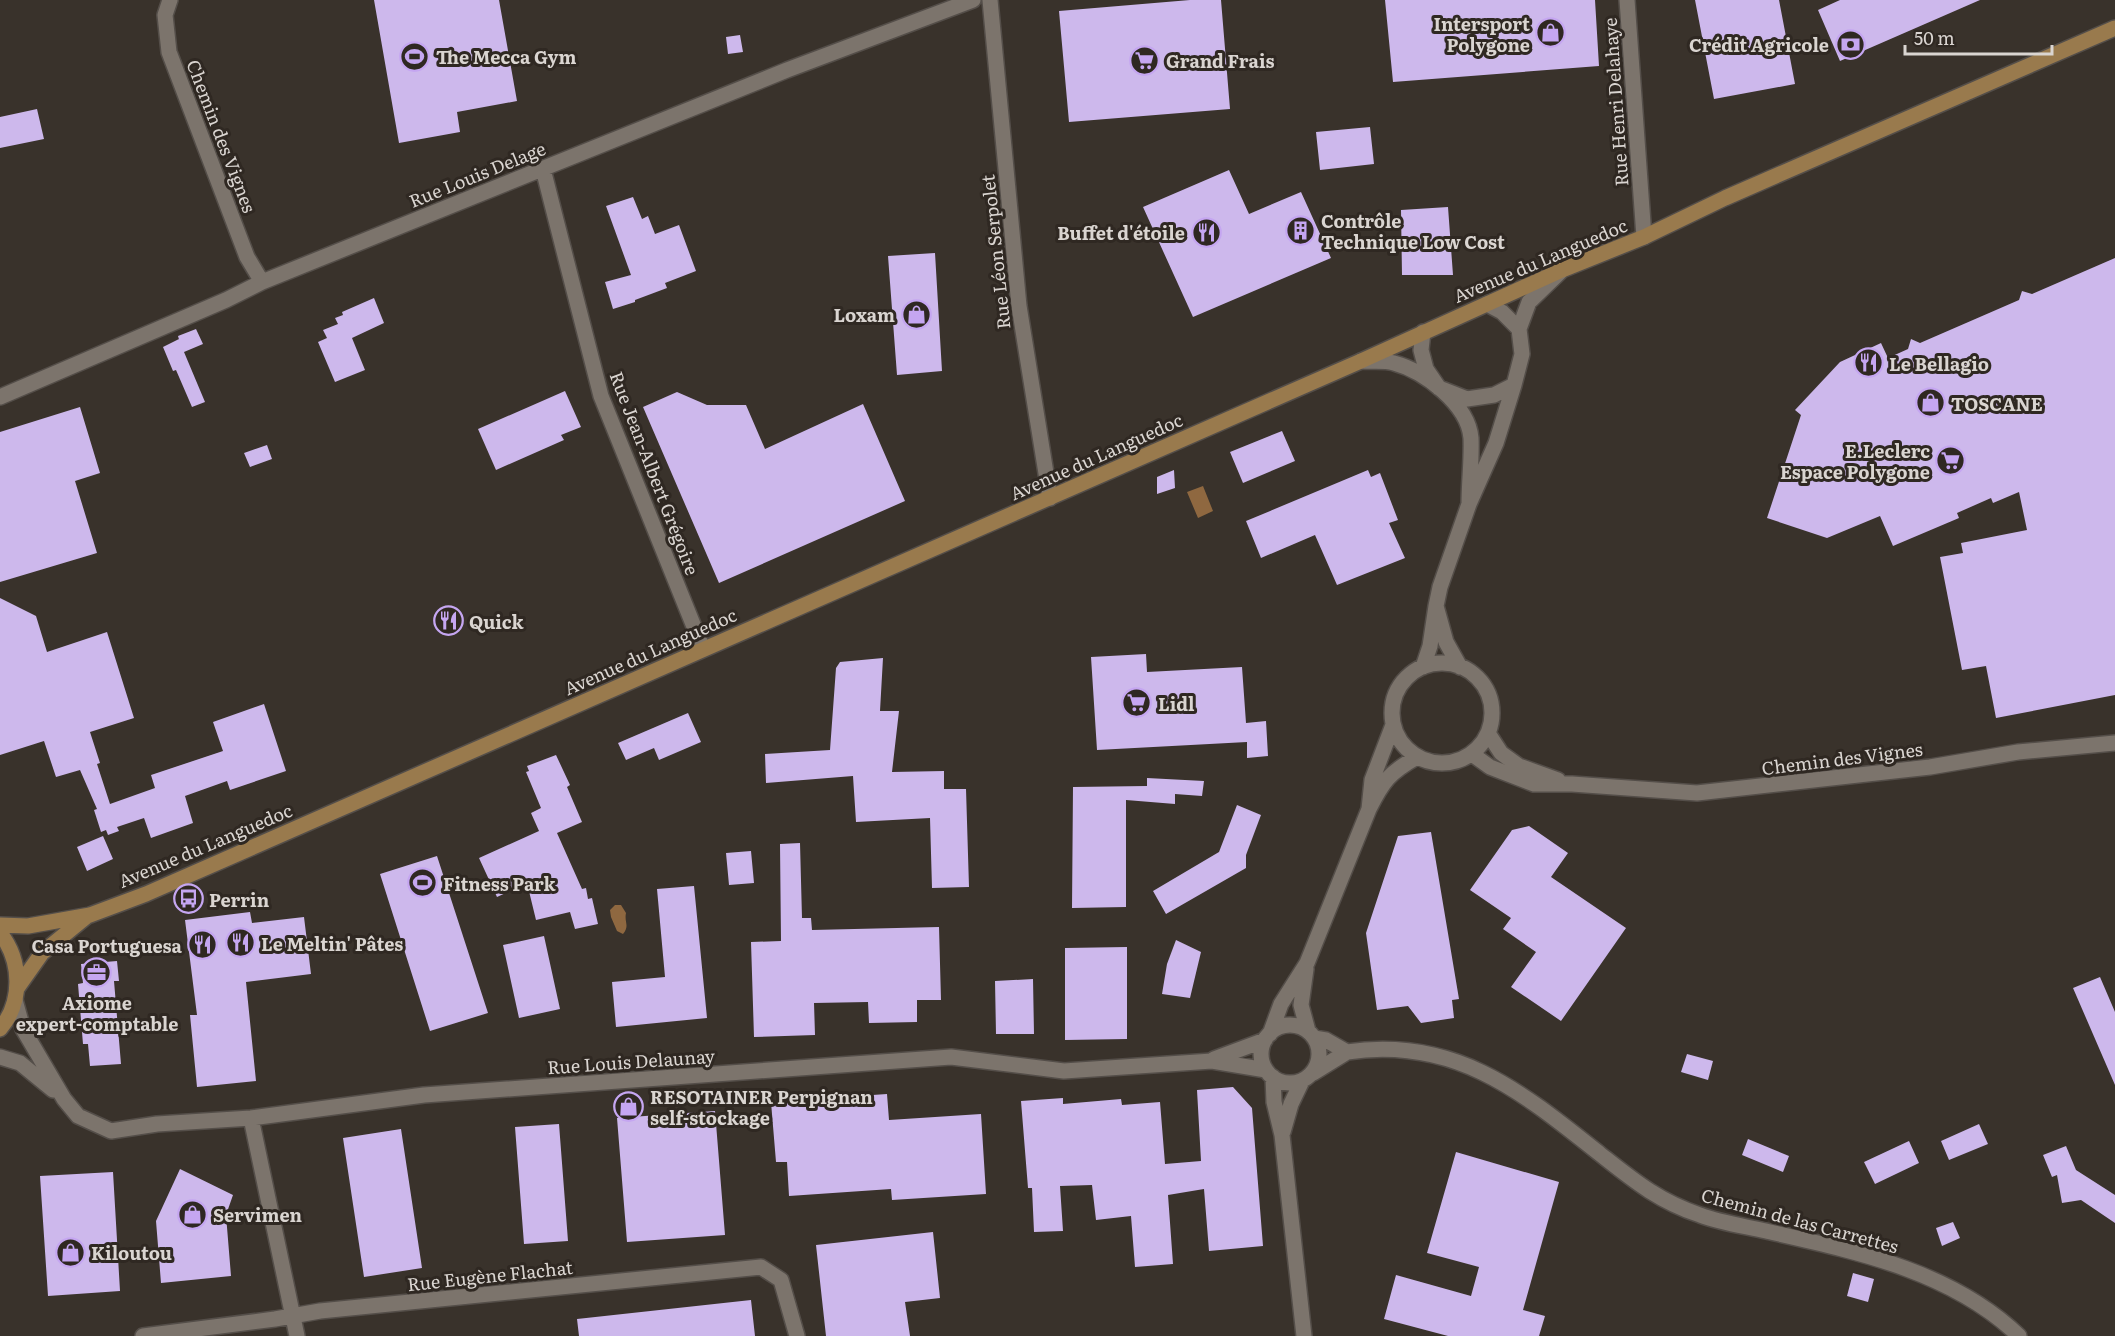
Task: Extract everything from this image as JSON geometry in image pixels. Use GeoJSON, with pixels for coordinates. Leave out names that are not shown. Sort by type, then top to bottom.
{"type":"FeatureCollection","features":[{"type":"Feature","properties":{"kind":"main road","name":"Avenue du Languedoc"},"geometry":{"type":"LineString","coordinates":[[0,925],[28,926],[90,915],[146,894],[1361,362],[1562,270],[1644,237],[1736,194],[2115,28]]}},
{"type":"Feature","properties":{"kind":"main road","name":"Avenue du Languedoc"},"geometry":{"type":"LineString","coordinates":[[0,1029],[6,1021],[16,994],[42,952],[90,915]]}},
{"type":"Feature","properties":{"kind":"main road"},"geometry":{"type":"LineString","coordinates":[[0,933],[8,942],[16,964],[16,994]]}},
{"type":"Feature","properties":{"kind":"street","name":"Chemin des Vignes"},"geometry":{"type":"LineString","coordinates":[[170,0],[165,15],[169,52],[247,257],[262,282]]}},
{"type":"Feature","properties":{"kind":"street","name":"Rue Louis Delage"},"geometry":{"type":"LineString","coordinates":[[0,397],[226,300],[262,282],[787,70],[973,0]]}},
{"type":"Feature","properties":{"kind":"street","name":"Rue Léon Serpolet"},"geometry":{"type":"LineString","coordinates":[[990,0],[1019,306],[1050,498]]}},
{"type":"Feature","properties":{"kind":"street","name":"Rue Henri Delahaye"},"geometry":{"type":"LineString","coordinates":[[1627,0],[1644,237]]}},
{"type":"Feature","properties":{"kind":"street","name":"Rue Jean-Albert Grégoire"},"geometry":{"type":"LineString","coordinates":[[543,169],[601,396],[703,649]]}},
{"type":"Feature","properties":{"kind":"street"},"geometry":{"type":"LineString","coordinates":[[1423,667],[1430,646],[1440,587],[1469,504],[1496,443],[1515,385],[1522,354],[1519,329],[1529,302],[1562,270]]}},
{"type":"Feature","properties":{"kind":"street"},"geometry":{"type":"LineString","coordinates":[[1487,304],[1502,312],[1519,329]]}},
{"type":"Feature","properties":{"kind":"street"},"geometry":{"type":"LineString","coordinates":[[1423,332],[1421,350],[1426,369],[1439,388],[1460,410],[1471,436],[1469,504]]}},
{"type":"Feature","properties":{"kind":"street"},"geometry":{"type":"LineString","coordinates":[[1361,362],[1392,362],[1417,372],[1439,388],[1467,399],[1494,395],[1515,385]]}},
{"type":"Feature","properties":{"kind":"street"},"geometry":{"type":"LineString","coordinates":[[1436,606],[1446,642],[1460,667]]}},
{"type":"Feature","properties":{"kind":"street"},"geometry":{"type":"LineString","coordinates":[[1430,663],[1450,663],[1460,667],[1468,670],[1483,683],[1491,701],[1492,721],[1488,733],[1472,754],[1454,762],[1434,763],[1417,757],[1401,742],[1393,724],[1392,705],[1399,686],[1412,672],[1430,663]]}},
{"type":"Feature","properties":{"kind":"street"},"geometry":{"type":"LineString","coordinates":[[1369,809],[1372,780],[1393,724]]}},
{"type":"Feature","properties":{"kind":"street","name":"Chemin des Vignes"},"geometry":{"type":"LineString","coordinates":[[1488,733],[1502,753],[1519,766],[1572,784]]}},
{"type":"Feature","properties":{"kind":"street","name":"Chemin des Vignes"},"geometry":{"type":"LineString","coordinates":[[1472,754],[1490,767],[1534,784],[1572,784],[1696,793],[1930,767],[2018,752],[2115,743]]}},
{"type":"Feature","properties":{"kind":"street"},"geometry":{"type":"LineString","coordinates":[[1304,1336],[1282,1135],[1269,1073],[1262,1058],[1267,1037],[1281,1004],[1307,963],[1381,784],[1396,768],[1417,757]]}},
{"type":"Feature","properties":{"kind":"street"},"geometry":{"type":"LineString","coordinates":[[1282,1135],[1291,1104],[1319,1056],[1318,1046],[1311,1035],[1302,1005],[1307,963]]}},
{"type":"Feature","properties":{"kind":"street"},"geometry":{"type":"LineString","coordinates":[[16,994],[23,1029],[64,1099]]}},
{"type":"Feature","properties":{"kind":"street"},"geometry":{"type":"LineString","coordinates":[[1267,1037],[1284,1026],[1293,1025],[1311,1035]]}},
{"type":"Feature","properties":{"kind":"street","name":"Chemin de las Carrettes"},"geometry":{"type":"LineString","coordinates":[[1311,1035],[1326,1040],[1347,1052]]}},
{"type":"Feature","properties":{"kind":"street","name":"Rue Louis Delaunay"},"geometry":{"type":"LineString","coordinates":[[1212,1061],[1267,1037]]}},
{"type":"Feature","properties":{"kind":"street","name":"Chemin de las Carrettes"},"geometry":{"type":"LineString","coordinates":[[1307,1077],[1347,1052],[1399,1049],[1435,1054],[1480,1070],[1529,1100],[1633,1182],[1656,1196],[1700,1215],[1804,1240],[1920,1274],[1968,1297],[2019,1336]]}},
{"type":"Feature","properties":{"kind":"street","name":"Rue Louis Delaunay"},"geometry":{"type":"LineString","coordinates":[[64,1099],[78,1116],[111,1131],[158,1124],[251,1118],[424,1095],[951,1057],[1064,1071],[1212,1061],[1269,1073]]}},
{"type":"Feature","properties":{"kind":"street"},"geometry":{"type":"LineString","coordinates":[[0,1058],[20,1063],[64,1099]]}},
{"type":"Feature","properties":{"kind":"street"},"geometry":{"type":"LineString","coordinates":[[1269,1073],[1286,1082],[1307,1077]]}},
{"type":"Feature","properties":{"kind":"street"},"geometry":{"type":"LineString","coordinates":[[251,1118],[297,1336]]}},
{"type":"Feature","properties":{"kind":"street","name":"Rue Eugène Flachat"},"geometry":{"type":"LineString","coordinates":[[143,1336],[293,1315],[761,1267],[781,1280],[797,1336]]}},
{"type":"Feature","properties":{"kind":"shaded area"},"geometry":{"type":"Polygon","coordinates":[[[1203,486],[1213,511],[1198,518],[1187,492],[1203,486]]]}},
{"type":"Feature","properties":{"kind":"shaded area"},"geometry":{"type":"Polygon","coordinates":[[[615,905],[621,905],[626,913],[626,926],[623,934],[617,931],[611,917],[610,910],[615,905]]]}},
{"type":"Feature","properties":{"kind":"building"},"geometry":{"type":"Polygon","coordinates":[[[374,0],[499,0],[517,101],[457,112],[460,132],[399,143],[374,0]]]}},
{"type":"Feature","properties":{"kind":"building","name":"Grand Frais"},"geometry":{"type":"Polygon","coordinates":[[[1190,0],[1221,0],[1230,109],[1069,122],[1059,11],[1190,0]]]}},
{"type":"Feature","properties":{"kind":"building"},"geometry":{"type":"Polygon","coordinates":[[[1385,0],[1595,0],[1599,66],[1393,82],[1385,0]]]}},
{"type":"Feature","properties":{"kind":"building"},"geometry":{"type":"Polygon","coordinates":[[[1695,0],[1779,0],[1795,84],[1714,99],[1695,0]]]}},
{"type":"Feature","properties":{"kind":"building"},"geometry":{"type":"Polygon","coordinates":[[[1840,0],[1980,0],[1840,61],[1818,10],[1840,0]]]}},
{"type":"Feature","properties":{"kind":"building"},"geometry":{"type":"Polygon","coordinates":[[[740,35],[743,52],[728,54],[726,37],[740,35]]]}},
{"type":"Feature","properties":{"kind":"building"},"geometry":{"type":"Polygon","coordinates":[[[37,109],[44,139],[0,148],[0,117],[37,109]]]}},
{"type":"Feature","properties":{"kind":"building"},"geometry":{"type":"Polygon","coordinates":[[[1370,127],[1374,164],[1320,170],[1316,132],[1370,127]]]}},
{"type":"Feature","properties":{"kind":"building","name":"Buffet d'étoile"},"geometry":{"type":"Polygon","coordinates":[[[1229,170],[1249,214],[1301,192],[1331,258],[1193,317],[1143,207],[1229,170]]]}},
{"type":"Feature","properties":{"kind":"building"},"geometry":{"type":"Polygon","coordinates":[[[633,197],[642,219],[648,216],[655,234],[679,225],[696,271],[665,283],[667,288],[613,309],[605,282],[631,275],[606,206],[633,197]]]}},
{"type":"Feature","properties":{"kind":"building"},"geometry":{"type":"Polygon","coordinates":[[[1448,207],[1453,275],[1402,275],[1401,210],[1448,207]]]}},
{"type":"Feature","properties":{"kind":"building","name":"Loxam"},"geometry":{"type":"Polygon","coordinates":[[[935,253],[942,371],[897,375],[888,256],[935,253]]]}},
{"type":"Feature","properties":{"kind":"building","name":"E.Leclerc Espace Polygone"},"geometry":{"type":"Polygon","coordinates":[[[2115,258],[2115,695],[1996,718],[1986,666],[1962,670],[1940,557],[1963,553],[1961,543],[2027,530],[2019,492],[1993,503],[1991,498],[1957,513],[1959,518],[1893,546],[1880,516],[1827,538],[1767,518],[1801,415],[1795,410],[1840,362],[1881,343],[1888,358],[1908,349],[1911,339],[1920,343],[2019,300],[2022,291],[2032,294],[2115,258]]]}},
{"type":"Feature","properties":{"kind":"building"},"geometry":{"type":"Polygon","coordinates":[[[374,298],[384,323],[352,338],[365,370],[335,382],[318,342],[327,338],[323,330],[338,324],[335,318],[343,315],[342,312],[374,298]]]}},
{"type":"Feature","properties":{"kind":"building"},"geometry":{"type":"Polygon","coordinates":[[[196,329],[203,344],[184,352],[205,402],[192,407],[163,347],[179,339],[178,336],[196,329]]]}},
{"type":"Feature","properties":{"kind":"building"},"geometry":{"type":"Polygon","coordinates":[[[565,391],[581,427],[561,435],[564,440],[496,470],[478,429],[565,391]]]}},
{"type":"Feature","properties":{"kind":"building"},"geometry":{"type":"Polygon","coordinates":[[[677,392],[707,405],[746,405],[765,449],[863,404],[905,501],[719,583],[643,407],[677,392]]]}},
{"type":"Feature","properties":{"kind":"building"},"geometry":{"type":"Polygon","coordinates":[[[80,407],[100,473],[75,481],[97,553],[0,582],[0,432],[80,407]]]}},
{"type":"Feature","properties":{"kind":"building"},"geometry":{"type":"Polygon","coordinates":[[[1282,431],[1295,461],[1243,483],[1230,452],[1282,431]]]}},
{"type":"Feature","properties":{"kind":"building"},"geometry":{"type":"Polygon","coordinates":[[[267,445],[272,459],[250,467],[244,453],[267,445]]]}},
{"type":"Feature","properties":{"kind":"building"},"geometry":{"type":"Polygon","coordinates":[[[1174,470],[1175,488],[1157,494],[1157,477],[1174,470]]]}},
{"type":"Feature","properties":{"kind":"building"},"geometry":{"type":"Polygon","coordinates":[[[1368,470],[1371,477],[1380,473],[1398,520],[1389,523],[1405,558],[1337,585],[1315,535],[1261,558],[1246,521],[1368,470]]]}},
{"type":"Feature","properties":{"kind":"building"},"geometry":{"type":"Polygon","coordinates":[[[0,598],[36,616],[47,652],[107,632],[134,718],[90,732],[100,763],[97,764],[110,804],[155,788],[151,775],[223,751],[213,722],[264,704],[286,771],[230,790],[227,781],[185,796],[193,823],[151,838],[144,818],[117,827],[119,831],[108,835],[106,830],[101,832],[94,810],[97,809],[80,770],[56,777],[44,741],[0,755],[0,598]]]}},
{"type":"Feature","properties":{"kind":"building"},"geometry":{"type":"Polygon","coordinates":[[[1146,654],[1147,672],[1242,667],[1246,723],[1266,721],[1268,756],[1247,758],[1247,742],[1097,750],[1091,657],[1146,654]]]}},
{"type":"Feature","properties":{"kind":"building"},"geometry":{"type":"Polygon","coordinates":[[[883,658],[880,711],[899,711],[892,772],[944,771],[944,789],[966,789],[969,887],[932,888],[930,818],[856,822],[853,776],[766,783],[765,754],[830,750],[836,668],[840,662],[883,658]]]}},
{"type":"Feature","properties":{"kind":"building"},"geometry":{"type":"Polygon","coordinates":[[[688,713],[701,742],[659,760],[654,748],[626,760],[618,743],[688,713]]]}},
{"type":"Feature","properties":{"kind":"building"},"geometry":{"type":"Polygon","coordinates":[[[556,755],[570,785],[567,787],[582,822],[557,833],[582,889],[586,888],[588,899],[592,898],[598,924],[575,929],[570,912],[536,920],[527,883],[497,897],[479,858],[539,831],[531,813],[541,808],[526,772],[529,771],[527,766],[556,755]]]}},
{"type":"Feature","properties":{"kind":"building"},"geometry":{"type":"Polygon","coordinates":[[[1147,778],[1204,781],[1202,796],[1175,794],[1175,804],[1126,800],[1126,907],[1072,908],[1073,787],[1147,786],[1147,778]]]}},
{"type":"Feature","properties":{"kind":"building"},"geometry":{"type":"Polygon","coordinates":[[[1237,805],[1261,815],[1246,855],[1246,868],[1166,914],[1153,891],[1219,852],[1237,805]]]}},
{"type":"Feature","properties":{"kind":"building"},"geometry":{"type":"Polygon","coordinates":[[[1529,826],[1568,853],[1551,877],[1626,928],[1561,1021],[1511,987],[1536,952],[1503,929],[1511,918],[1470,890],[1512,830],[1529,826]]]}},
{"type":"Feature","properties":{"kind":"building"},"geometry":{"type":"Polygon","coordinates":[[[1431,832],[1459,999],[1452,1000],[1454,1018],[1421,1023],[1408,1006],[1377,1010],[1366,933],[1398,836],[1431,832]]]}},
{"type":"Feature","properties":{"kind":"building"},"geometry":{"type":"Polygon","coordinates":[[[103,836],[113,859],[87,871],[77,847],[103,836]]]}},
{"type":"Feature","properties":{"kind":"building"},"geometry":{"type":"Polygon","coordinates":[[[800,843],[802,918],[811,918],[812,930],[939,927],[941,1000],[917,1000],[917,1022],[869,1023],[868,1002],[814,1003],[815,1035],[754,1037],[751,942],[781,941],[780,844],[800,843]]]}},
{"type":"Feature","properties":{"kind":"building"},"geometry":{"type":"Polygon","coordinates":[[[751,851],[754,883],[729,885],[726,853],[751,851]]]}},
{"type":"Feature","properties":{"kind":"building"},"geometry":{"type":"Polygon","coordinates":[[[437,856],[488,1013],[430,1031],[380,874],[437,856]]]}},
{"type":"Feature","properties":{"kind":"building"},"geometry":{"type":"Polygon","coordinates":[[[694,886],[707,1018],[616,1027],[612,982],[665,977],[657,889],[694,886]]]}},
{"type":"Feature","properties":{"kind":"building"},"geometry":{"type":"Polygon","coordinates":[[[250,912],[252,923],[304,917],[311,974],[246,982],[256,1081],[197,1087],[190,1015],[197,1015],[185,920],[250,912]]]}},
{"type":"Feature","properties":{"kind":"building"},"geometry":{"type":"Polygon","coordinates":[[[544,936],[560,1009],[519,1018],[503,945],[544,936]]]}},
{"type":"Feature","properties":{"kind":"building"},"geometry":{"type":"Polygon","coordinates":[[[1176,940],[1201,952],[1190,998],[1162,994],[1167,964],[1176,940]]]}},
{"type":"Feature","properties":{"kind":"building"},"geometry":{"type":"Polygon","coordinates":[[[1127,947],[1127,1039],[1065,1040],[1065,948],[1127,947]]]}},
{"type":"Feature","properties":{"kind":"building"},"geometry":{"type":"Polygon","coordinates":[[[117,961],[119,981],[114,981],[121,1064],[90,1066],[88,1044],[83,1044],[78,984],[83,983],[81,964],[117,961]]]}},
{"type":"Feature","properties":{"kind":"building"},"geometry":{"type":"Polygon","coordinates":[[[2100,977],[2115,1012],[2115,1085],[2073,988],[2100,977]]]}},
{"type":"Feature","properties":{"kind":"building"},"geometry":{"type":"Polygon","coordinates":[[[1033,979],[1034,1034],[996,1034],[995,981],[1033,979]]]}},
{"type":"Feature","properties":{"kind":"building"},"geometry":{"type":"Polygon","coordinates":[[[1687,1054],[1713,1061],[1708,1080],[1681,1072],[1687,1054]]]}},
{"type":"Feature","properties":{"kind":"building"},"geometry":{"type":"Polygon","coordinates":[[[1233,1087],[1252,1108],[1263,1246],[1209,1251],[1204,1189],[1168,1195],[1173,1264],[1135,1267],[1131,1216],[1096,1220],[1092,1185],[1060,1186],[1063,1231],[1034,1232],[1032,1188],[1028,1188],[1021,1101],[1063,1098],[1063,1104],[1121,1099],[1122,1105],[1160,1102],[1165,1164],[1201,1161],[1197,1090],[1233,1087]]]}},
{"type":"Feature","properties":{"kind":"building"},"geometry":{"type":"Polygon","coordinates":[[[887,1094],[889,1120],[981,1114],[986,1194],[892,1200],[891,1189],[789,1196],[787,1162],[776,1162],[771,1102],[887,1094]]]}},
{"type":"Feature","properties":{"kind":"building"},"geometry":{"type":"Polygon","coordinates":[[[715,1111],[725,1235],[627,1242],[617,1118],[715,1111]]]}},
{"type":"Feature","properties":{"kind":"building"},"geometry":{"type":"Polygon","coordinates":[[[559,1124],[568,1241],[524,1244],[515,1127],[559,1124]]]}},
{"type":"Feature","properties":{"kind":"building"},"geometry":{"type":"Polygon","coordinates":[[[1979,1124],[1988,1144],[1949,1160],[1941,1141],[1979,1124]]]}},
{"type":"Feature","properties":{"kind":"building"},"geometry":{"type":"Polygon","coordinates":[[[401,1129],[422,1268],[364,1277],[343,1138],[401,1129]]]}},
{"type":"Feature","properties":{"kind":"building"},"geometry":{"type":"Polygon","coordinates":[[[1748,1139],[1789,1156],[1783,1172],[1742,1155],[1748,1139]]]}},
{"type":"Feature","properties":{"kind":"building"},"geometry":{"type":"Polygon","coordinates":[[[1909,1141],[1919,1163],[1875,1184],[1864,1162],[1909,1141]]]}},
{"type":"Feature","properties":{"kind":"building"},"geometry":{"type":"Polygon","coordinates":[[[2066,1146],[2076,1170],[2115,1195],[2115,1223],[2081,1200],[2062,1203],[2057,1175],[2052,1177],[2043,1155],[2066,1146]]]}},
{"type":"Feature","properties":{"kind":"building"},"geometry":{"type":"Polygon","coordinates":[[[1456,1152],[1559,1182],[1523,1310],[1545,1316],[1539,1336],[1448,1336],[1384,1319],[1396,1275],[1471,1296],[1479,1267],[1427,1253],[1456,1152]]]}},
{"type":"Feature","properties":{"kind":"building"},"geometry":{"type":"Polygon","coordinates":[[[180,1169],[233,1195],[226,1215],[231,1276],[161,1283],[156,1221],[180,1169]]]}},
{"type":"Feature","properties":{"kind":"building"},"geometry":{"type":"Polygon","coordinates":[[[113,1172],[120,1291],[48,1296],[40,1176],[113,1172]]]}},
{"type":"Feature","properties":{"kind":"building"},"geometry":{"type":"Polygon","coordinates":[[[1953,1222],[1960,1238],[1942,1246],[1936,1228],[1953,1222]]]}},
{"type":"Feature","properties":{"kind":"building"},"geometry":{"type":"Polygon","coordinates":[[[933,1232],[940,1298],[905,1302],[910,1336],[826,1336],[816,1245],[933,1232]]]}},
{"type":"Feature","properties":{"kind":"building"},"geometry":{"type":"Polygon","coordinates":[[[1853,1273],[1874,1279],[1868,1302],[1847,1296],[1853,1273]]]}},
{"type":"Feature","properties":{"kind":"building"},"geometry":{"type":"Polygon","coordinates":[[[751,1300],[755,1336],[579,1336],[577,1319],[751,1300]]]}},
{"type":"Feature","properties":{"kind":"place","name":"Intersport Polygone"},"geometry":{"type":"Point","coordinates":[1551,33]}},
{"type":"Feature","properties":{"kind":"place","name":"Crédit Agricole"},"geometry":{"type":"Point","coordinates":[1850,44]}},
{"type":"Feature","properties":{"kind":"place","name":"The Mecca Gym"},"geometry":{"type":"Point","coordinates":[415,56]}},
{"type":"Feature","properties":{"kind":"place","name":"Grand Frais"},"geometry":{"type":"Point","coordinates":[1145,60]}},
{"type":"Feature","properties":{"kind":"place","name":"Contrôle Technique Low Cost"},"geometry":{"type":"Point","coordinates":[1300,230]}},
{"type":"Feature","properties":{"kind":"place","name":"Buffet d'étoile"},"geometry":{"type":"Point","coordinates":[1206,232]}},
{"type":"Feature","properties":{"kind":"place","name":"Loxam"},"geometry":{"type":"Point","coordinates":[916,314]}},
{"type":"Feature","properties":{"kind":"place","name":"Le Bellagio"},"geometry":{"type":"Point","coordinates":[1868,363]}},
{"type":"Feature","properties":{"kind":"place","name":"TOSCANE"},"geometry":{"type":"Point","coordinates":[1930,403]}},
{"type":"Feature","properties":{"kind":"place","name":"E.Leclerc Espace Polygone"},"geometry":{"type":"Point","coordinates":[1951,460]}},
{"type":"Feature","properties":{"kind":"place","name":"Quick"},"geometry":{"type":"Point","coordinates":[448,621]}},
{"type":"Feature","properties":{"kind":"place","name":"Lidl"},"geometry":{"type":"Point","coordinates":[1137,703]}},
{"type":"Feature","properties":{"kind":"place","name":"Fitness Park"},"geometry":{"type":"Point","coordinates":[422,883]}},
{"type":"Feature","properties":{"kind":"place","name":"Perrin"},"geometry":{"type":"Point","coordinates":[188,899]}},
{"type":"Feature","properties":{"kind":"place","name":"Le Meltin' Pâtes"},"geometry":{"type":"Point","coordinates":[240,943]}},
{"type":"Feature","properties":{"kind":"place","name":"Casa Portuguesa"},"geometry":{"type":"Point","coordinates":[203,945]}},
{"type":"Feature","properties":{"kind":"place","name":"Axiome expert-comptable"},"geometry":{"type":"Point","coordinates":[97,973]}},
{"type":"Feature","properties":{"kind":"place","name":"RESOTAINER Perpignan self-stockage"},"geometry":{"type":"Point","coordinates":[629,1106]}},
{"type":"Feature","properties":{"kind":"place","name":"Servimen"},"geometry":{"type":"Point","coordinates":[192,1214]}},
{"type":"Feature","properties":{"kind":"place","name":"Kiloutou"},"geometry":{"type":"Point","coordinates":[70,1252]}}]}
